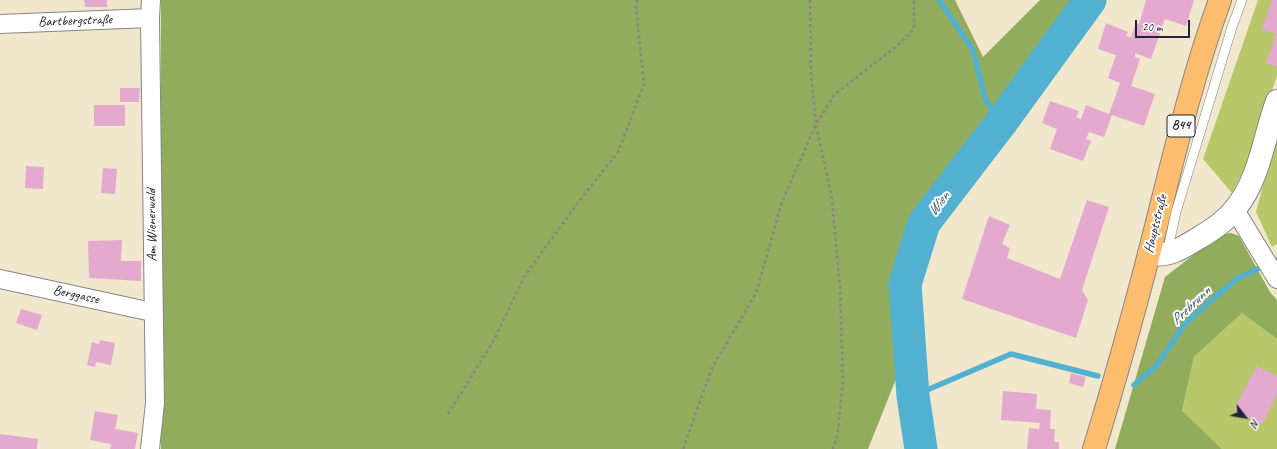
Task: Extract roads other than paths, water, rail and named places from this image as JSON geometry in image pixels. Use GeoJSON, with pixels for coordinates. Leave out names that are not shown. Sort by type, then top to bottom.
{"type":"FeatureCollection","features":[{"type":"Feature","properties":{"kind":"main road","name":"Hauptstraße"},"geometry":{"type":"LineString","coordinates":[[1094,449],[1158,254],[1198,101],[1204,42],[1220,0]]}},
{"type":"Feature","properties":{"kind":"street","name":"Am Wienerwald"},"geometry":{"type":"LineString","coordinates":[[150,449],[154,403],[152,312],[151,0]]}},
{"type":"Feature","properties":{"kind":"street","name":"Bartbergstraße"},"geometry":{"type":"LineString","coordinates":[[0,24],[150,18]]}},
{"type":"Feature","properties":{"kind":"street"},"geometry":{"type":"LineString","coordinates":[[1158,254],[1186,246],[1222,222],[1234,210],[1248,190],[1277,101]]}},
{"type":"Feature","properties":{"kind":"street"},"geometry":{"type":"LineString","coordinates":[[1234,210],[1277,279]]}},
{"type":"Feature","properties":{"kind":"street","name":"Berggasse"},"geometry":{"type":"LineString","coordinates":[[0,279],[152,312]]}},
{"type":"Feature","properties":{"kind":"lane"},"geometry":{"type":"LineString","coordinates":[[1198,101],[1232,27],[1242,0]]}},
{"type":"Feature","properties":{"kind":"waterway"},"geometry":{"type":"LineString","coordinates":[[939,0],[973,50],[985,98],[1000,124]]}},
{"type":"Feature","properties":{"kind":"waterway","name":"Wien"},"geometry":{"type":"LineString","coordinates":[[921,449],[913,396],[905,284],[924,223],[1000,124],[1090,0]]}},
{"type":"Feature","properties":{"kind":"waterway","name":"Prebrunn"},"geometry":{"type":"LineString","coordinates":[[1134,385],[1157,365],[1184,325],[1207,304],[1238,278],[1277,260]]}},
{"type":"Feature","properties":{"kind":"waterway"},"geometry":{"type":"LineString","coordinates":[[913,396],[1011,354],[1098,376]]}}]}
